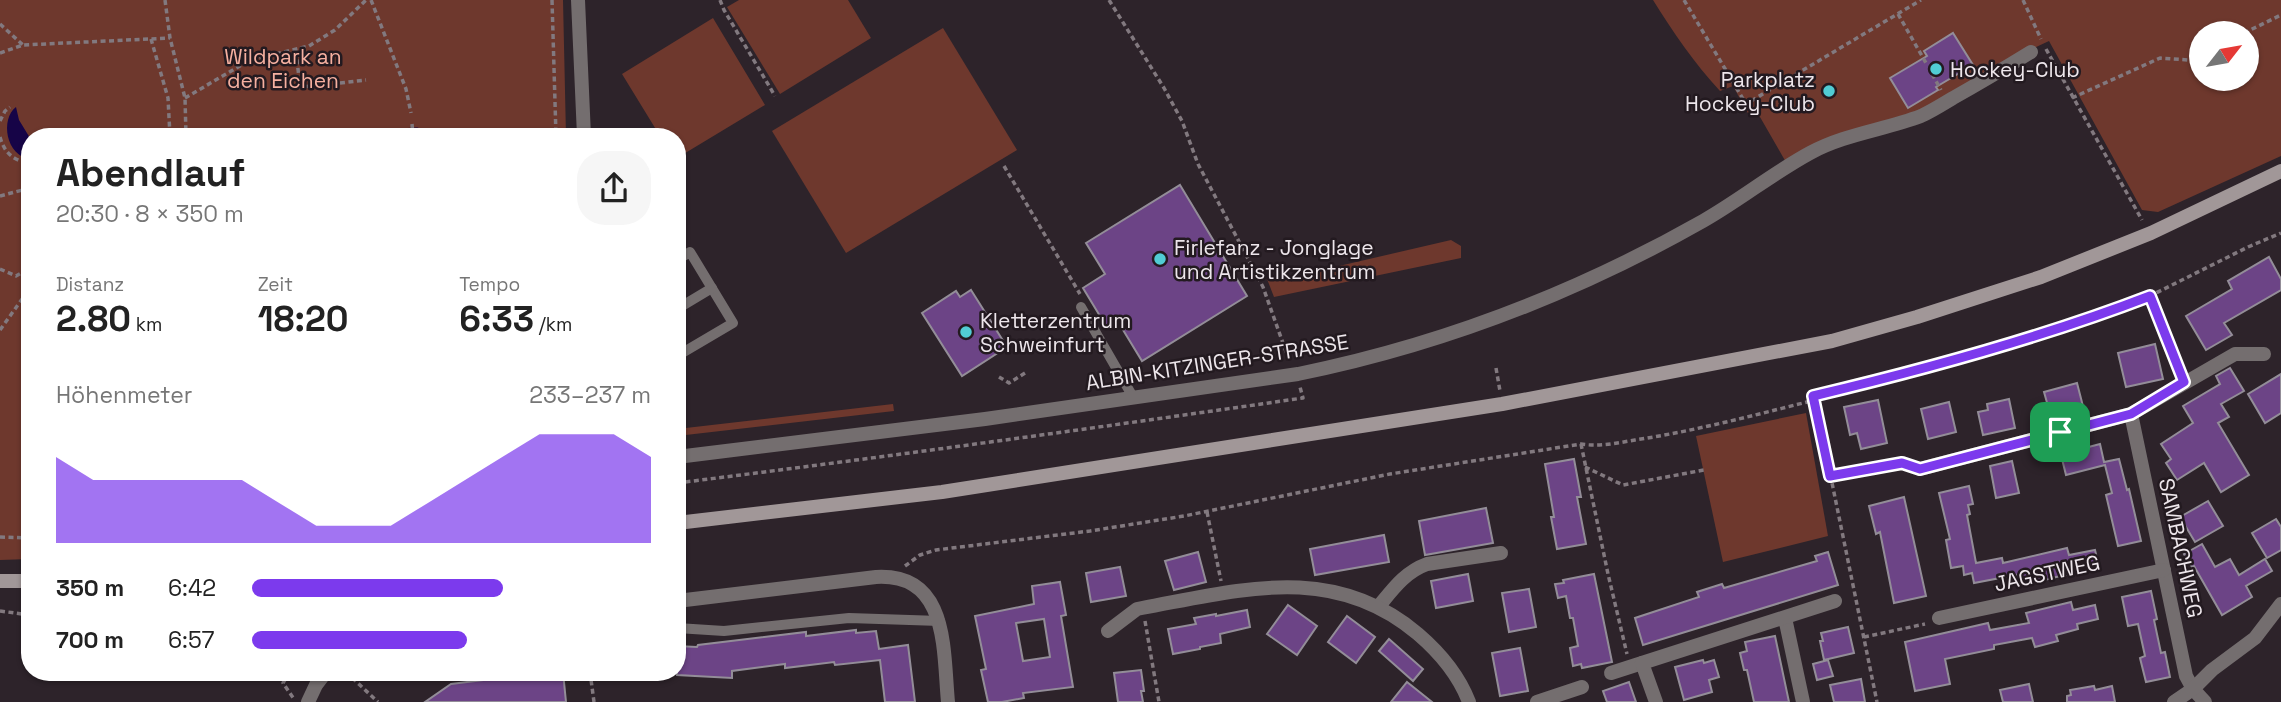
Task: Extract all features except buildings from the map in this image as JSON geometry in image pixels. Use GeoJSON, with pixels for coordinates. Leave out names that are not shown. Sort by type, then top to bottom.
{"type":"FeatureCollection","features":[{"type":"Feature","properties":{"kind":"main road"},"geometry":{"type":"LineString","coordinates":[[686,522],[942,492],[1502,404],[1832,341],[2041,277],[2151,233],[2281,171]]}},
{"type":"Feature","properties":{"kind":"main road"},"geometry":{"type":"LineString","coordinates":[[0,581],[21,581]]}},
{"type":"Feature","properties":{"kind":"street"},"geometry":{"type":"LineString","coordinates":[[578,0],[584,128]]}},
{"type":"Feature","properties":{"kind":"street","name":"ALBIN-KITZINGER-STRASSE"},"geometry":{"type":"LineString","coordinates":[[686,456],[998,418],[1296,375],[1427,342],[1531,305],[1650,250],[1706,219],[1810,153],[1835,141],[1923,115],[2031,52]]}},
{"type":"Feature","properties":{"kind":"street"},"geometry":{"type":"LineString","coordinates":[[1920,469],[2131,414],[2235,354],[2264,355]]}},
{"type":"Feature","properties":{"kind":"street","name":"SAMBACHWEG"},"geometry":{"type":"LineString","coordinates":[[2131,414],[2186,676],[2193,690]]}},
{"type":"Feature","properties":{"kind":"street"},"geometry":{"type":"LineString","coordinates":[[1379,606],[1407,575],[1417,568],[1427,564],[1501,553]]}},
{"type":"Feature","properties":{"kind":"street","name":"JAGSTWEG"},"geometry":{"type":"LineString","coordinates":[[1939,618],[2164,570]]}},
{"type":"Feature","properties":{"kind":"street"},"geometry":{"type":"LineString","coordinates":[[686,600],[876,577],[897,578],[908,582],[929,599],[940,621],[948,702]]}},
{"type":"Feature","properties":{"kind":"street"},"geometry":{"type":"LineString","coordinates":[[1108,631],[1137,609],[1222,593],[1298,586],[1327,590],[1379,606],[1399,618],[1427,642],[1452,670],[1469,702]]}},
{"type":"Feature","properties":{"kind":"street"},"geometry":{"type":"LineString","coordinates":[[1611,673],[1835,601]]}},
{"type":"Feature","properties":{"kind":"street"},"geometry":{"type":"LineString","coordinates":[[2174,702],[2193,690],[2212,670],[2255,638],[2281,604]]}},
{"type":"Feature","properties":{"kind":"street"},"geometry":{"type":"LineString","coordinates":[[1785,618],[1803,702]]}},
{"type":"Feature","properties":{"kind":"street"},"geometry":{"type":"LineString","coordinates":[[1636,665],[1656,702]]}},
{"type":"Feature","properties":{"kind":"street"},"geometry":{"type":"LineString","coordinates":[[308,702],[319,681]]}},
{"type":"Feature","properties":{"kind":"street"},"geometry":{"type":"LineString","coordinates":[[1537,702],[1582,687]]}},
{"type":"Feature","properties":{"kind":"street"},"geometry":{"type":"LineString","coordinates":[[2193,690],[2205,702]]}},
{"type":"Feature","properties":{"kind":"lane"},"geometry":{"type":"LineString","coordinates":[[686,254],[690,252],[733,323],[686,351]]}},
{"type":"Feature","properties":{"kind":"lane"},"geometry":{"type":"LineString","coordinates":[[686,304],[712,288]]}},
{"type":"Feature","properties":{"kind":"lane"},"geometry":{"type":"LineString","coordinates":[[1081,307],[1133,397]]}},
{"type":"Feature","properties":{"kind":"lane"},"geometry":{"type":"LineString","coordinates":[[686,629],[724,631],[849,618],[940,621]]}},
{"type":"Feature","properties":{"kind":"path"},"geometry":{"type":"LineString","coordinates":[[165,0],[170,38],[185,98],[186,128]]}},
{"type":"Feature","properties":{"kind":"path"},"geometry":{"type":"LineString","coordinates":[[185,98],[250,60],[309,46],[335,30],[366,0]]}},
{"type":"Feature","properties":{"kind":"path"},"geometry":{"type":"LineString","coordinates":[[371,0],[406,89],[411,113]]}},
{"type":"Feature","properties":{"kind":"path"},"geometry":{"type":"LineString","coordinates":[[552,0],[556,128]]}},
{"type":"Feature","properties":{"kind":"path"},"geometry":{"type":"LineString","coordinates":[[720,0],[723,10],[775,96]]}},
{"type":"Feature","properties":{"kind":"path"},"geometry":{"type":"LineString","coordinates":[[686,482],[881,458],[1303,398],[1263,287],[1198,164],[1182,121],[1110,0]]}},
{"type":"Feature","properties":{"kind":"path"},"geometry":{"type":"LineString","coordinates":[[1684,0],[1746,104],[1921,0]]}},
{"type":"Feature","properties":{"kind":"path"},"geometry":{"type":"LineString","coordinates":[[2023,0],[2072,98],[2151,233]]}},
{"type":"Feature","properties":{"kind":"path"},"geometry":{"type":"LineString","coordinates":[[1898,14],[1926,63]]}},
{"type":"Feature","properties":{"kind":"path"},"geometry":{"type":"LineString","coordinates":[[2259,26],[2281,15]]}},
{"type":"Feature","properties":{"kind":"path"},"geometry":{"type":"LineString","coordinates":[[0,24],[23,45]]}},
{"type":"Feature","properties":{"kind":"path"},"geometry":{"type":"LineString","coordinates":[[0,52],[23,45],[170,38]]}},
{"type":"Feature","properties":{"kind":"path"},"geometry":{"type":"LineString","coordinates":[[150,39],[167,98],[169,128]]}},
{"type":"Feature","properties":{"kind":"path"},"geometry":{"type":"LineString","coordinates":[[296,50],[300,87],[324,85]]}},
{"type":"Feature","properties":{"kind":"path"},"geometry":{"type":"LineString","coordinates":[[2072,98],[2160,58],[2189,60]]}},
{"type":"Feature","properties":{"kind":"path"},"geometry":{"type":"LineString","coordinates":[[340,83],[366,80]]}},
{"type":"Feature","properties":{"kind":"path"},"geometry":{"type":"LineString","coordinates":[[399,89],[406,89]]}},
{"type":"Feature","properties":{"kind":"path"},"geometry":{"type":"LineString","coordinates":[[0,121],[10,107]]}},
{"type":"Feature","properties":{"kind":"path"},"geometry":{"type":"LineString","coordinates":[[412,124],[412,128]]}},
{"type":"Feature","properties":{"kind":"path"},"geometry":{"type":"LineString","coordinates":[[0,136],[2,151],[21,161]]}},
{"type":"Feature","properties":{"kind":"path"},"geometry":{"type":"LineString","coordinates":[[1004,166],[1081,296],[1081,307]]}},
{"type":"Feature","properties":{"kind":"path"},"geometry":{"type":"LineString","coordinates":[[0,196],[21,190]]}},
{"type":"Feature","properties":{"kind":"path"},"geometry":{"type":"LineString","coordinates":[[1877,702],[1813,396],[1881,380],[2088,320],[2150,296],[2281,233]]}},
{"type":"Feature","properties":{"kind":"path"},"geometry":{"type":"LineString","coordinates":[[0,269],[16,276],[21,273]]}},
{"type":"Feature","properties":{"kind":"path"},"geometry":{"type":"LineString","coordinates":[[2150,296],[2184,382]]}},
{"type":"Feature","properties":{"kind":"path"},"geometry":{"type":"LineString","coordinates":[[0,330],[21,301]]}},
{"type":"Feature","properties":{"kind":"path"},"geometry":{"type":"LineString","coordinates":[[1496,368],[1502,404]]}},
{"type":"Feature","properties":{"kind":"path"},"geometry":{"type":"LineString","coordinates":[[999,377],[1009,383],[1026,373]]}},
{"type":"Feature","properties":{"kind":"path"},"geometry":{"type":"LineString","coordinates":[[897,578],[901,569],[913,559],[936,550],[1090,531],[1207,512],[1390,474],[1581,444],[1594,446],[1657,437],[1815,400]]}},
{"type":"Feature","properties":{"kind":"path"},"geometry":{"type":"LineString","coordinates":[[1581,444],[1636,665]]}},
{"type":"Feature","properties":{"kind":"path"},"geometry":{"type":"LineString","coordinates":[[1830,476],[1902,463],[1920,469]]}},
{"type":"Feature","properties":{"kind":"path"},"geometry":{"type":"LineString","coordinates":[[1585,467],[1623,485],[1704,470]]}},
{"type":"Feature","properties":{"kind":"path"},"geometry":{"type":"LineString","coordinates":[[1207,512],[1222,593]]}},
{"type":"Feature","properties":{"kind":"path"},"geometry":{"type":"LineString","coordinates":[[0,537],[21,538]]}},
{"type":"Feature","properties":{"kind":"path"},"geometry":{"type":"LineString","coordinates":[[1142,608],[1159,702]]}},
{"type":"Feature","properties":{"kind":"path"},"geometry":{"type":"LineString","coordinates":[[0,611],[21,614]]}},
{"type":"Feature","properties":{"kind":"path"},"geometry":{"type":"LineString","coordinates":[[1863,637],[1933,622],[1939,618]]}},
{"type":"Feature","properties":{"kind":"path"},"geometry":{"type":"LineString","coordinates":[[284,681],[296,702]]}},
{"type":"Feature","properties":{"kind":"path"},"geometry":{"type":"LineString","coordinates":[[356,681],[378,702]]}},
{"type":"Feature","properties":{"kind":"path"},"geometry":{"type":"LineString","coordinates":[[591,681],[594,702]]}},
{"type":"Feature","properties":{"kind":"green space","name":"Wildpark an den Eichen"},"geometry":{"type":"Polygon","coordinates":[[[0,0],[563,0],[566,128],[21,128],[21,559],[0,560],[0,0]]]}},
{"type":"Feature","properties":{"kind":"green space"},"geometry":{"type":"Polygon","coordinates":[[[739,0],[848,0],[871,38],[780,94],[727,7],[739,0]]]}},
{"type":"Feature","properties":{"kind":"green space"},"geometry":{"type":"Polygon","coordinates":[[[1653,0],[2281,0],[2281,156],[2158,212],[2142,210],[2049,41],[1923,113],[1787,164],[1760,117],[1749,115],[1733,86],[1720,91],[1676,35],[1653,0]]]}},
{"type":"Feature","properties":{"kind":"green space"},"geometry":{"type":"Polygon","coordinates":[[[713,18],[765,105],[686,153],[686,128],[655,128],[622,74],[713,18]]]}},
{"type":"Feature","properties":{"kind":"green space"},"geometry":{"type":"Polygon","coordinates":[[[943,28],[1017,150],[846,253],[772,131],[943,28]]]}},
{"type":"Feature","properties":{"kind":"green space"},"geometry":{"type":"Polygon","coordinates":[[[1451,240],[1461,246],[1461,258],[1274,297],[1267,279],[1283,279],[1451,240]]]}},
{"type":"Feature","properties":{"kind":"green space"},"geometry":{"type":"Polygon","coordinates":[[[893,404],[894,411],[686,435],[686,428],[893,404]]]}},
{"type":"Feature","properties":{"kind":"green space"},"geometry":{"type":"Polygon","coordinates":[[[1806,413],[1828,536],[1723,562],[1696,436],[1806,413]]]}},
{"type":"Feature","properties":{"kind":"shaded area"},"geometry":{"type":"Polygon","coordinates":[[[16,107],[24,128],[21,128],[21,155],[15,151],[8,136],[11,113],[16,107]]]}},
{"type":"Feature","properties":{"kind":"place","name":"Hockey-Club"},"geometry":{"type":"Point","coordinates":[1936,69]}},
{"type":"Feature","properties":{"kind":"place","name":"Parkplatz Hockey-Club"},"geometry":{"type":"Point","coordinates":[1829,91]}},
{"type":"Feature","properties":{"kind":"place","name":"Firlefanz - Jonglage und Artistikzentrum"},"geometry":{"type":"Point","coordinates":[1160,259]}},
{"type":"Feature","properties":{"kind":"place","name":"Kletterzentrum Schweinfurt"},"geometry":{"type":"Point","coordinates":[966,332]}},
{"type":"Feature","properties":{"kind":"route"},"geometry":{"type":"LineString","coordinates":[[2150,296],[2184,382],[2131,414],[2060,432],[1920,469],[1902,463],[1830,476],[1813,396],[1985,351],[2088,320],[2150,296]]}}]}
